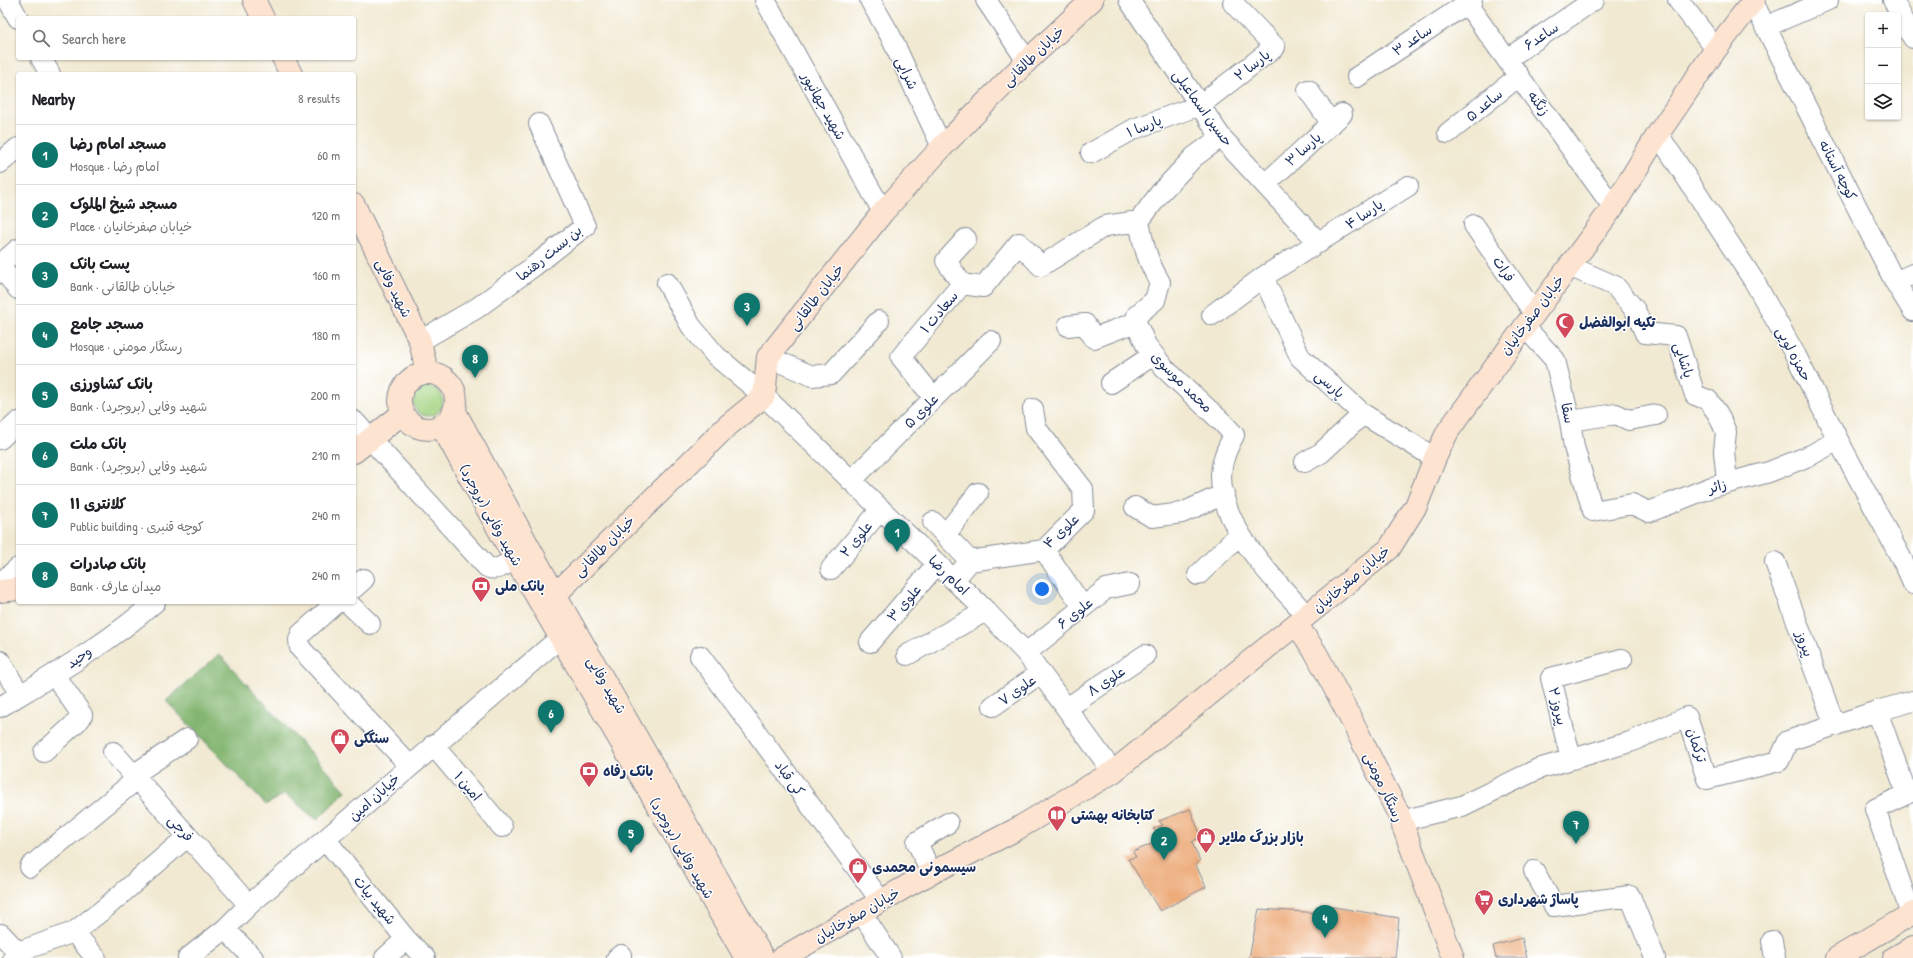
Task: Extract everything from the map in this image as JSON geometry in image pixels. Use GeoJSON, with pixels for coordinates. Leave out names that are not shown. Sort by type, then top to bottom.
{"type":"FeatureCollection","features":[{"type":"Feature","properties":{"kind":"main road"},"geometry":{"type":"LineString","coordinates":[[254,0],[262,16]]}},
{"type":"Feature","properties":{"kind":"main road","name":"خیابان طالقانی"},"geometry":{"type":"LineString","coordinates":[[768,357],[883,212],[942,147],[1027,61],[1092,0]]}},
{"type":"Feature","properties":{"kind":"main road","name":"خیابان صفرخانیان"},"geometry":{"type":"LineString","coordinates":[[782,958],[931,873],[1015,830],[1113,772],[1390,549],[1416,506],[1435,458],[1448,431],[1529,319],[1613,207],[1658,134],[1716,49],[1753,1]]}},
{"type":"Feature","properties":{"kind":"main road"},"geometry":{"type":"LineString","coordinates":[[284,60],[290,72]]}},
{"type":"Feature","properties":{"kind":"main road","name":"شهید وفایی"},"geometry":{"type":"LineString","coordinates":[[356,209],[420,341],[427,372]]}},
{"type":"Feature","properties":{"kind":"main road"},"geometry":{"type":"LineString","coordinates":[[764,396],[768,357]]}},
{"type":"Feature","properties":{"kind":"main road"},"geometry":{"type":"LineString","coordinates":[[427,372],[441,376],[448,381],[454,389],[456,398],[448,418],[428,429],[419,428],[411,423],[403,413],[400,399],[402,390],[407,382],[414,376],[427,372]]}},
{"type":"Feature","properties":{"kind":"main road","name":"خیابان طالقانی"},"geometry":{"type":"LineString","coordinates":[[555,595],[726,427],[764,396]]}},
{"type":"Feature","properties":{"kind":"main road"},"geometry":{"type":"LineString","coordinates":[[362,446],[403,413]]}},
{"type":"Feature","properties":{"kind":"main road","name":"شهید وفایی"},"geometry":{"type":"LineString","coordinates":[[448,418],[555,595],[763,958]]}},
{"type":"Feature","properties":{"kind":"main road","name":"شهید وفایی (بروجرد)"},"geometry":{"type":"LineString","coordinates":[[448,418],[515,559],[746,958]]}},
{"type":"Feature","properties":{"kind":"main road"},"geometry":{"type":"LineString","coordinates":[[0,591],[16,589]]}},
{"type":"Feature","properties":{"kind":"main road","name":"رستگار مومنی"},"geometry":{"type":"LineString","coordinates":[[1302,620],[1316,653],[1353,722],[1401,821],[1453,958]]}},
{"type":"Feature","properties":{"kind":"main road"},"geometry":{"type":"LineString","coordinates":[[1837,958],[1912,914]]}},
{"type":"Feature","properties":{"kind":"main road"},"geometry":{"type":"LineString","coordinates":[[1894,958],[1913,947]]}},
{"type":"Feature","properties":{"kind":"street"},"geometry":{"type":"LineString","coordinates":[[8,0],[17,16]]}},
{"type":"Feature","properties":{"kind":"street","name":"شهید جهانپور"},"geometry":{"type":"LineString","coordinates":[[765,0],[883,212]]}},
{"type":"Feature","properties":{"kind":"street","name":"شرایی"},"geometry":{"type":"LineString","coordinates":[[870,0],[890,35],[942,147]]}},
{"type":"Feature","properties":{"kind":"street"},"geometry":{"type":"LineString","coordinates":[[986,0],[1027,61]]}},
{"type":"Feature","properties":{"kind":"street","name":"حسین اسماعیلی"},"geometry":{"type":"LineString","coordinates":[[1129,0],[1221,137],[1319,243]]}},
{"type":"Feature","properties":{"kind":"street","name":"ساعد۶"},"geometry":{"type":"LineString","coordinates":[[1507,59],[1594,0]]}},
{"type":"Feature","properties":{"kind":"street"},"geometry":{"type":"LineString","coordinates":[[1678,0],[1716,49]]}},
{"type":"Feature","properties":{"kind":"street"},"geometry":{"type":"LineString","coordinates":[[1753,1],[1766,27],[1828,0]]}},
{"type":"Feature","properties":{"kind":"street"},"geometry":{"type":"LineString","coordinates":[[1893,0],[1913,38]]}},
{"type":"Feature","properties":{"kind":"street","name":"زنگنه"},"geometry":{"type":"LineString","coordinates":[[1468,1],[1507,59],[1613,207]]}},
{"type":"Feature","properties":{"kind":"street","name":"ساعد ۳"},"geometry":{"type":"LineString","coordinates":[[1357,77],[1468,1]]}},
{"type":"Feature","properties":{"kind":"street","name":"پارسا ۲"},"geometry":{"type":"LineString","coordinates":[[1200,105],[1275,47],[1233,2]]}},
{"type":"Feature","properties":{"kind":"street","name":"کوچه آستانه"},"geometry":{"type":"LineString","coordinates":[[1766,27],[1904,278],[1913,311]]}},
{"type":"Feature","properties":{"kind":"street"},"geometry":{"type":"LineString","coordinates":[[42,60],[49,72]]}},
{"type":"Feature","properties":{"kind":"street","name":"ساعد ۵"},"geometry":{"type":"LineString","coordinates":[[1448,133],[1520,76]]}},
{"type":"Feature","properties":{"kind":"street","name":"پارسا ۳"},"geometry":{"type":"LineString","coordinates":[[1265,184],[1337,119],[1308,90]]}},
{"type":"Feature","properties":{"kind":"street","name":"پارسا ۱"},"geometry":{"type":"LineString","coordinates":[[1091,153],[1134,128],[1200,105]]}},
{"type":"Feature","properties":{"kind":"street","name":"بن بست رهنما"},"geometry":{"type":"LineString","coordinates":[[420,341],[477,308],[585,226],[539,124]]}},
{"type":"Feature","properties":{"kind":"street","name":"حمزه لویی"},"geometry":{"type":"LineString","coordinates":[[1658,134],[1754,281],[1796,356],[1838,440],[1908,571],[1913,584]]}},
{"type":"Feature","properties":{"kind":"street"},"geometry":{"type":"LineString","coordinates":[[1068,326],[1085,324],[1094,338],[1136,322],[1137,315],[1155,300],[1160,282],[1151,268],[1145,252],[1139,221],[1161,192],[1194,157],[1221,137]]}},
{"type":"Feature","properties":{"kind":"street"},"geometry":{"type":"LineString","coordinates":[[0,163],[16,150]]}},
{"type":"Feature","properties":{"kind":"street","name":"پارسا ۴"},"geometry":{"type":"LineString","coordinates":[[1212,315],[1263,277],[1408,186]]}},
{"type":"Feature","properties":{"kind":"street","name":"سعادت ۱"},"geometry":{"type":"LineString","coordinates":[[934,398],[901,357],[962,284],[983,287],[1019,243],[1041,266],[1105,226],[1139,221]]}},
{"type":"Feature","properties":{"kind":"street","name":"فرات"},"geometry":{"type":"LineString","coordinates":[[1474,225],[1529,319]]}},
{"type":"Feature","properties":{"kind":"street"},"geometry":{"type":"LineString","coordinates":[[962,284],[946,261],[966,239]]}},
{"type":"Feature","properties":{"kind":"street"},"geometry":{"type":"LineString","coordinates":[[16,251],[0,265],[16,287]]}},
{"type":"Feature","properties":{"kind":"street","name":"پاشایی"},"geometry":{"type":"LineString","coordinates":[[1569,266],[1615,286],[1635,310],[1645,333],[1676,336],[1695,395],[1708,400],[1718,414],[1726,432],[1724,451],[1728,483]]}},
{"type":"Feature","properties":{"kind":"street","name":"پارسی"},"geometry":{"type":"LineString","coordinates":[[1263,277],[1300,357],[1363,414],[1435,458]]}},
{"type":"Feature","properties":{"kind":"street","name":"امام رضا"},"geometry":{"type":"LineString","coordinates":[[667,283],[691,326],[716,356],[764,396],[986,611],[1026,653],[1113,772]]}},
{"type":"Feature","properties":{"kind":"street","name":"سقا"},"geometry":{"type":"LineString","coordinates":[[1529,319],[1555,360],[1570,421],[1574,447],[1593,511]]}},
{"type":"Feature","properties":{"kind":"street"},"geometry":{"type":"LineString","coordinates":[[768,357],[812,376],[831,374],[879,321]]}},
{"type":"Feature","properties":{"kind":"street","name":"محمد موسوی"},"geometry":{"type":"LineString","coordinates":[[1136,322],[1146,344],[1164,368],[1234,435],[1223,459],[1221,482],[1227,509],[1248,549],[1302,620]]}},
{"type":"Feature","properties":{"kind":"street","name":"علوی ۵"},"geometry":{"type":"LineString","coordinates":[[851,481],[991,341]]}},
{"type":"Feature","properties":{"kind":"street"},"geometry":{"type":"LineString","coordinates":[[1111,383],[1153,355]]}},
{"type":"Feature","properties":{"kind":"street","name":"علوی ۴"},"geometry":{"type":"LineString","coordinates":[[970,562],[1044,550],[1084,510],[1083,489],[1036,428],[1033,409]]}},
{"type":"Feature","properties":{"kind":"street"},"geometry":{"type":"LineString","coordinates":[[1305,462],[1321,452],[1363,414]]}},
{"type":"Feature","properties":{"kind":"street"},"geometry":{"type":"LineString","coordinates":[[1570,421],[1616,414],[1630,420],[1656,415]]}},
{"type":"Feature","properties":{"kind":"street"},"geometry":{"type":"LineString","coordinates":[[0,439],[16,424]]}},
{"type":"Feature","properties":{"kind":"street"},"geometry":{"type":"LineString","coordinates":[[356,427],[362,446],[487,567],[496,569],[515,559]]}},
{"type":"Feature","properties":{"kind":"street","name":"زائر"},"geometry":{"type":"LineString","coordinates":[[1593,511],[1632,504],[1649,512],[1708,488],[1769,472],[1811,456],[1838,440]]}},
{"type":"Feature","properties":{"kind":"street"},"geometry":{"type":"LineString","coordinates":[[954,580],[970,562],[939,529],[978,494]]}},
{"type":"Feature","properties":{"kind":"street"},"geometry":{"type":"LineString","coordinates":[[1135,507],[1152,516],[1182,513],[1224,494]]}},
{"type":"Feature","properties":{"kind":"street","name":"علوی ۲"},"geometry":{"type":"LineString","coordinates":[[831,569],[881,510]]}},
{"type":"Feature","properties":{"kind":"street"},"geometry":{"type":"LineString","coordinates":[[1198,575],[1240,534]]}},
{"type":"Feature","properties":{"kind":"street"},"geometry":{"type":"LineString","coordinates":[[1044,550],[1083,607]]}},
{"type":"Feature","properties":{"kind":"street","name":"پیروز"},"geometry":{"type":"LineString","coordinates":[[1775,562],[1835,726]]}},
{"type":"Feature","properties":{"kind":"street","name":"علوی ۳"},"geometry":{"type":"LineString","coordinates":[[870,642],[937,564]]}},
{"type":"Feature","properties":{"kind":"street"},"geometry":{"type":"LineString","coordinates":[[0,583],[16,570]]}},
{"type":"Feature","properties":{"kind":"street","name":"علوی ۶"},"geometry":{"type":"LineString","coordinates":[[1026,653],[1106,589],[1130,584]]}},
{"type":"Feature","properties":{"kind":"street","name":"وحید"},"geometry":{"type":"LineString","coordinates":[[0,707],[54,674],[140,615],[153,604]]}},
{"type":"Feature","properties":{"kind":"street"},"geometry":{"type":"LineString","coordinates":[[335,604],[301,634],[299,640],[300,648],[410,766]]}},
{"type":"Feature","properties":{"kind":"street"},"geometry":{"type":"LineString","coordinates":[[349,604],[370,624]]}},
{"type":"Feature","properties":{"kind":"street"},"geometry":{"type":"LineString","coordinates":[[907,655],[986,611]]}},
{"type":"Feature","properties":{"kind":"street","name":"خیابان امین"},"geometry":{"type":"LineString","coordinates":[[188,958],[225,929],[250,905],[433,745],[561,637]]}},
{"type":"Feature","properties":{"kind":"street","name":"علوی ۸"},"geometry":{"type":"LineString","coordinates":[[1067,708],[1145,655]]}},
{"type":"Feature","properties":{"kind":"street","name":"کی قباد"},"geometry":{"type":"LineString","coordinates":[[700,656],[881,901]]}},
{"type":"Feature","properties":{"kind":"street","name":"پیروز ۲"},"geometry":{"type":"LineString","coordinates":[[1571,759],[1551,678],[1622,659]]}},
{"type":"Feature","properties":{"kind":"street"},"geometry":{"type":"LineString","coordinates":[[0,661],[20,695]]}},
{"type":"Feature","properties":{"kind":"street","name":"علوی ۷"},"geometry":{"type":"LineString","coordinates":[[993,706],[1041,673]]}},
{"type":"Feature","properties":{"kind":"street"},"geometry":{"type":"LineString","coordinates":[[44,752],[80,719],[82,715],[54,674]]}},
{"type":"Feature","properties":{"kind":"street","name":"ترکمان"},"geometry":{"type":"LineString","coordinates":[[1401,821],[1462,806],[1538,769],[1630,742],[1687,717],[1707,779],[1779,760],[1788,741],[1913,701]]}},
{"type":"Feature","properties":{"kind":"street"},"geometry":{"type":"LineString","coordinates":[[1878,712],[1910,792],[1875,809],[1912,914]]}},
{"type":"Feature","properties":{"kind":"street"},"geometry":{"type":"LineString","coordinates":[[30,868],[135,777],[187,739]]}},
{"type":"Feature","properties":{"kind":"street","name":"امین ۱"},"geometry":{"type":"LineString","coordinates":[[433,745],[502,827]]}},
{"type":"Feature","properties":{"kind":"street","name":"فرجی"},"geometry":{"type":"LineString","coordinates":[[113,752],[250,905]]}},
{"type":"Feature","properties":{"kind":"street"},"geometry":{"type":"LineString","coordinates":[[931,873],[917,842],[948,822]]}},
{"type":"Feature","properties":{"kind":"street"},"geometry":{"type":"LineString","coordinates":[[1,934],[15,955],[74,932],[104,909],[188,836]]}},
{"type":"Feature","properties":{"kind":"street","name":"شهید بیات"},"geometry":{"type":"LineString","coordinates":[[326,840],[406,939],[425,958]]}},
{"type":"Feature","properties":{"kind":"street"},"geometry":{"type":"LineString","coordinates":[[1534,871],[1554,906],[1630,896],[1655,958]]}},
{"type":"Feature","properties":{"kind":"street"},"geometry":{"type":"LineString","coordinates":[[861,912],[891,958]]}},
{"type":"Feature","properties":{"kind":"street"},"geometry":{"type":"LineString","coordinates":[[225,929],[252,958]]}},
{"type":"Feature","properties":{"kind":"street"},"geometry":{"type":"LineString","coordinates":[[74,932],[96,958]]}},
{"type":"Feature","properties":{"kind":"street"},"geometry":{"type":"LineString","coordinates":[[385,958],[406,939]]}},
{"type":"Feature","properties":{"kind":"green space"},"geometry":{"type":"Polygon","coordinates":[[[428,386],[439,390],[443,401],[439,412],[428,416],[417,412],[413,401],[417,390],[428,386]]]}},
{"type":"Feature","properties":{"kind":"green space"},"geometry":{"type":"Polygon","coordinates":[[[219,654],[346,791],[317,820],[285,794],[266,805],[166,701],[219,654]]]}},
{"type":"Feature","properties":{"kind":"building"},"geometry":{"type":"Polygon","coordinates":[[[1190,809],[1201,836],[1192,842],[1200,861],[1196,865],[1206,887],[1160,911],[1128,859],[1136,857],[1133,852],[1163,839],[1153,829],[1163,825],[1159,821],[1190,809]]]}},
{"type":"Feature","properties":{"kind":"building"},"geometry":{"type":"Polygon","coordinates":[[[1322,905],[1399,918],[1395,958],[1249,958],[1259,909],[1320,913],[1322,905]]]}},
{"type":"Feature","properties":{"kind":"building"},"geometry":{"type":"Polygon","coordinates":[[[1522,938],[1527,958],[1496,958],[1493,946],[1522,938]]]}},
{"type":"Feature","properties":{"kind":"place","name":"پست بانک"},"geometry":{"type":"Point","coordinates":[747,326]}},
{"type":"Feature","properties":{"kind":"place","name":"تکیه ابوالفضل"},"geometry":{"type":"Point","coordinates":[1565,339]}},
{"type":"Feature","properties":{"kind":"place","name":"بانک صادرات"},"geometry":{"type":"Point","coordinates":[475,378]}},
{"type":"Feature","properties":{"kind":"place","name":"مسجد امام رضا"},"geometry":{"type":"Point","coordinates":[897,552]}},
{"type":"Feature","properties":{"kind":"place","name":"بانک ملی"},"geometry":{"type":"Point","coordinates":[481,603]}},
{"type":"Feature","properties":{"kind":"place","name":"بانک ملت"},"geometry":{"type":"Point","coordinates":[551,733]}},
{"type":"Feature","properties":{"kind":"place","name":"سنگکی"},"geometry":{"type":"Point","coordinates":[340,755]}},
{"type":"Feature","properties":{"kind":"place","name":"بانک رفاه"},"geometry":{"type":"Point","coordinates":[589,788]}},
{"type":"Feature","properties":{"kind":"place","name":"کتابخانه بهشتی"},"geometry":{"type":"Point","coordinates":[1057,832]}},
{"type":"Feature","properties":{"kind":"place","name":"کلانتری ۱۱"},"geometry":{"type":"Point","coordinates":[1576,844]}},
{"type":"Feature","properties":{"kind":"place","name":"بانک کشاورزی"},"geometry":{"type":"Point","coordinates":[631,853]}},
{"type":"Feature","properties":{"kind":"place","name":"بازار بزرگ ملایر"},"geometry":{"type":"Point","coordinates":[1206,854]}},
{"type":"Feature","properties":{"kind":"place","name":"مسجد شیخ الملوک"},"geometry":{"type":"Point","coordinates":[1164,860]}},
{"type":"Feature","properties":{"kind":"place","name":"سیسمونی محمدی"},"geometry":{"type":"Point","coordinates":[858,884]}},
{"type":"Feature","properties":{"kind":"place","name":"پاساژ شهرداری"},"geometry":{"type":"Point","coordinates":[1484,916]}},
{"type":"Feature","properties":{"kind":"place","name":"مسجد جامع"},"geometry":{"type":"Point","coordinates":[1325,938]}}]}
